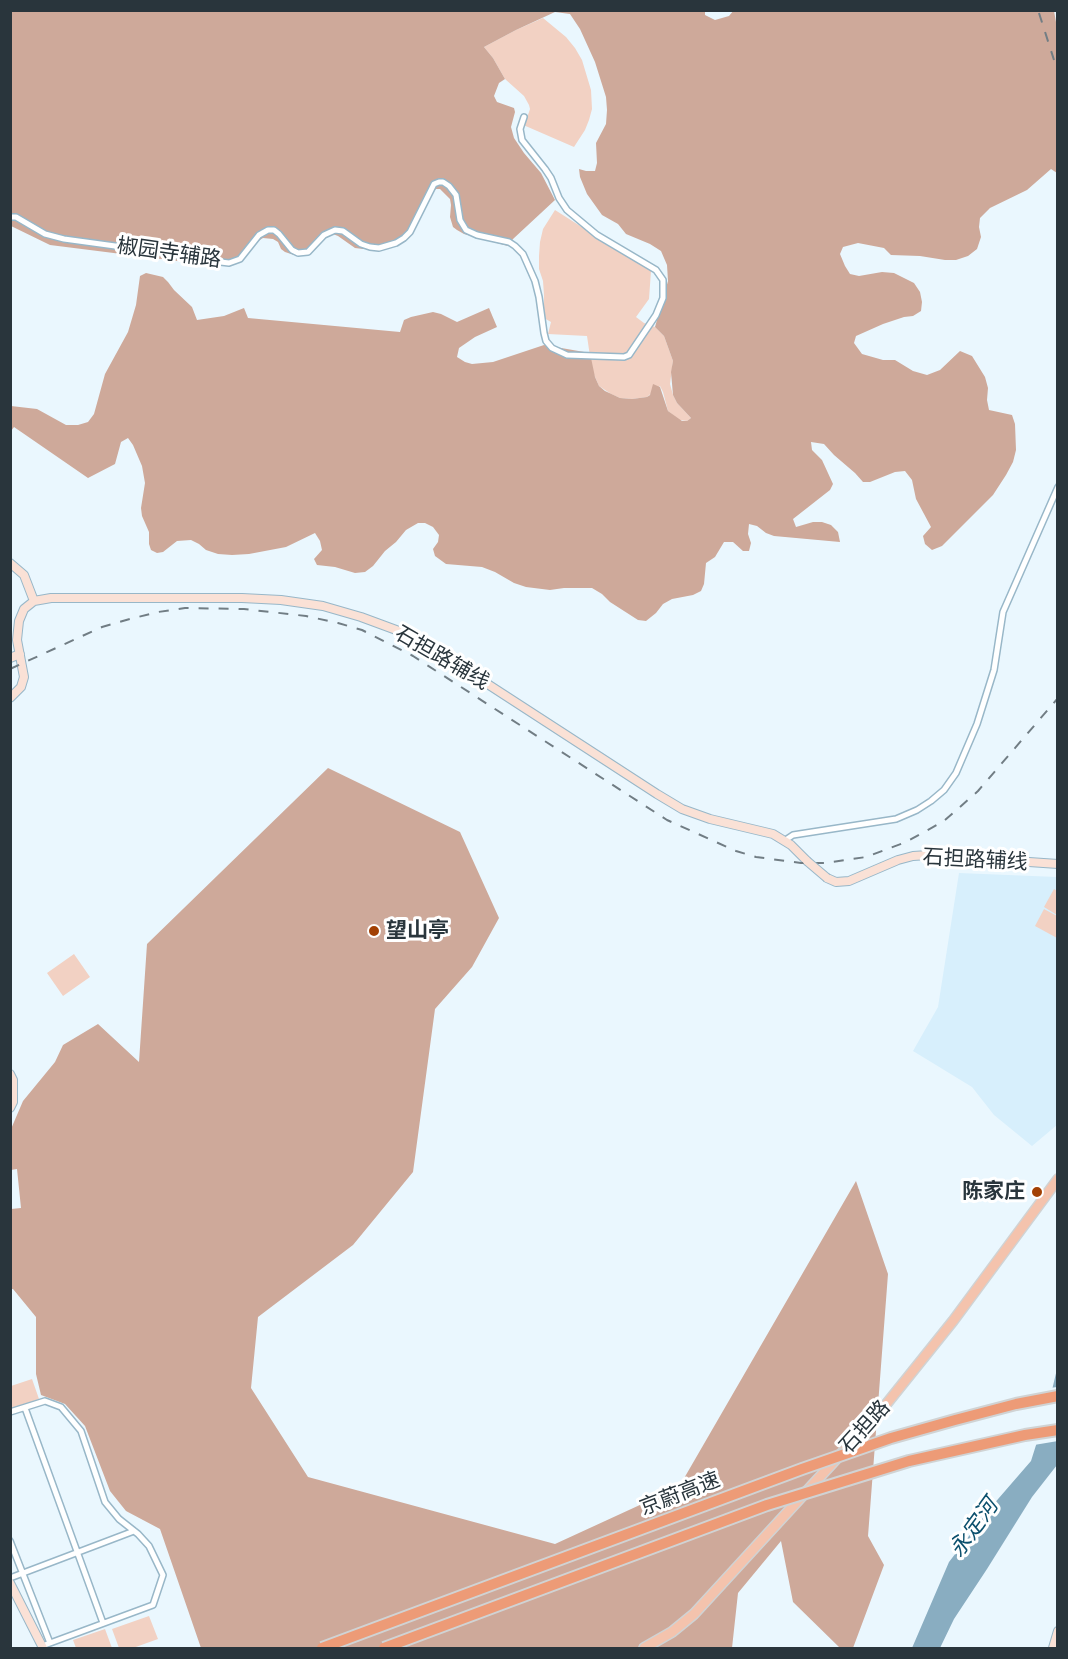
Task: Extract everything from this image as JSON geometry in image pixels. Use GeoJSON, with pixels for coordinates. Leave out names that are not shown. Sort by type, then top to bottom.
{"type":"FeatureCollection","features":[{"type":"Feature","properties":{"kind":"highway","name":"京蔚高速"},"geometry":{"type":"LineString","coordinates":[[322,1648],[891,1438],[1016,1404],[1058,1396]]}},
{"type":"Feature","properties":{"kind":"highway","name":"京蔚高速"},"geometry":{"type":"LineString","coordinates":[[384,1648],[787,1498],[909,1461],[1024,1435],[1058,1430]]}},
{"type":"Feature","properties":{"kind":"main road"},"geometry":{"type":"LineString","coordinates":[[10,563],[24,575],[34,601],[24,609],[19,621],[17,640],[24,677],[21,687],[10,698]]}},
{"type":"Feature","properties":{"kind":"main road","name":"石担路辅线"},"geometry":{"type":"LineString","coordinates":[[34,601],[51,598],[242,598],[281,600],[323,606],[361,616],[406,634],[449,659],[682,809],[710,819],[773,834],[827,878],[836,882],[849,881],[913,856],[928,855],[1058,864]]}},
{"type":"Feature","properties":{"kind":"main road"},"geometry":{"type":"LineString","coordinates":[[10,658],[20,654]]}},
{"type":"Feature","properties":{"kind":"main road"},"geometry":{"type":"LineString","coordinates":[[10,1074],[13,1080],[13,1102],[10,1108]]}},
{"type":"Feature","properties":{"kind":"main road","name":"石担路"},"geometry":{"type":"LineString","coordinates":[[644,1648],[672,1632],[694,1614],[884,1407],[953,1321],[1058,1179]]}},
{"type":"Feature","properties":{"kind":"main road"},"geometry":{"type":"LineString","coordinates":[[10,1583],[45,1646]]}},
{"type":"Feature","properties":{"kind":"main road"},"geometry":{"type":"LineString","coordinates":[[1055,1644],[1058,1631]]}},
{"type":"Feature","properties":{"kind":"street","name":"椒园寺辅路"},"geometry":{"type":"LineString","coordinates":[[10,217],[16,217],[45,234],[64,239],[229,262],[240,259],[259,235],[268,230],[274,230],[279,234],[298,254],[308,252],[324,236],[335,230],[343,231],[370,248],[396,243],[410,232],[434,184],[443,182],[456,195],[460,220],[466,230],[477,235],[509,242],[523,254],[535,281],[546,341],[552,348],[567,355],[624,357],[629,355],[656,315],[663,298],[663,279],[656,270],[597,235],[567,210],[545,168],[522,140],[520,129],[524,117]]}},
{"type":"Feature","properties":{"kind":"street"},"geometry":{"type":"LineString","coordinates":[[784,841],[793,835],[896,819],[917,810],[944,790],[956,773],[977,724],[994,670],[1003,612],[1058,487]]}},
{"type":"Feature","properties":{"kind":"street"},"geometry":{"type":"LineString","coordinates":[[10,1412],[45,1401],[61,1407],[68,1414],[81,1431],[105,1502],[118,1520],[134,1531],[149,1546],[163,1575],[153,1605],[45,1646],[24,1574],[10,1541]]}},
{"type":"Feature","properties":{"kind":"street"},"geometry":{"type":"LineString","coordinates":[[25,1408],[104,1623]]}},
{"type":"Feature","properties":{"kind":"street"},"geometry":{"type":"LineString","coordinates":[[10,1578],[134,1531]]}},
{"type":"Feature","properties":{"kind":"shaded area"},"geometry":{"type":"Polygon","coordinates":[[[705,10],[705,15],[715,20],[729,16],[734,10],[1054,11],[1058,33],[1057,173],[1051,169],[1027,190],[990,208],[980,218],[981,237],[977,249],[968,256],[956,260],[945,260],[891,255],[884,248],[858,243],[843,247],[840,254],[850,274],[859,276],[882,272],[894,273],[914,283],[920,292],[921,311],[856,336],[854,343],[862,354],[883,360],[895,360],[913,371],[927,375],[940,370],[960,351],[972,356],[985,377],[989,410],[1012,415],[1015,424],[1016,450],[1013,462],[993,495],[942,546],[932,550],[925,544],[923,536],[931,527],[916,499],[912,480],[905,471],[863,482],[824,444],[811,442],[812,450],[822,460],[833,484],[830,490],[793,519],[796,527],[813,522],[831,525],[838,532],[840,542],[774,536],[749,524],[748,534],[751,543],[749,551],[743,551],[733,542],[724,542],[715,557],[706,563],[701,591],[672,599],[663,604],[646,621],[638,620],[592,588],[550,590],[526,587],[482,567],[446,564],[435,556],[433,549],[438,542],[439,535],[433,527],[425,523],[418,523],[406,530],[365,572],[355,573],[317,565],[314,559],[322,550],[315,533],[286,547],[249,554],[218,554],[206,550],[191,540],[177,541],[163,552],[157,553],[151,550],[149,532],[142,516],[145,483],[142,466],[128,438],[121,442],[115,464],[88,478],[14,427],[11,431],[11,406],[37,409],[66,425],[88,422],[94,414],[105,374],[128,332],[136,305],[140,276],[146,273],[163,277],[192,307],[197,320],[224,316],[244,308],[248,318],[400,332],[404,320],[411,317],[433,312],[457,322],[489,308],[497,327],[475,337],[459,348],[457,357],[465,362],[472,364],[493,362],[544,345],[590,353],[595,377],[599,386],[605,391],[620,398],[647,397],[650,395],[653,384],[660,387],[668,411],[682,421],[691,418],[673,395],[671,372],[673,361],[664,336],[655,327],[668,281],[667,265],[661,251],[626,234],[618,224],[602,215],[587,194],[580,177],[579,169],[595,171],[596,143],[606,124],[607,110],[606,97],[595,62],[580,29],[570,14],[555,12],[484,47],[505,79],[499,83],[494,96],[497,102],[514,108],[511,127],[514,138],[541,173],[555,200],[508,246],[464,234],[453,227],[450,217],[450,199],[440,189],[436,189],[418,221],[401,238],[388,244],[375,248],[355,248],[333,234],[325,237],[308,251],[294,255],[281,249],[278,242],[273,239],[263,238],[227,265],[217,266],[50,245],[11,226],[11,11],[705,10]]]}},
{"type":"Feature","properties":{"kind":"shaded area"},"geometry":{"type":"Polygon","coordinates":[[[543,18],[566,37],[575,48],[582,60],[591,90],[592,109],[589,120],[574,147],[521,124],[528,115],[529,105],[524,96],[505,79],[484,47],[543,18]]]}},
{"type":"Feature","properties":{"kind":"shaded area"},"geometry":{"type":"Polygon","coordinates":[[[555,210],[651,271],[649,299],[636,317],[655,327],[664,336],[673,361],[670,384],[677,403],[691,418],[687,421],[679,420],[668,411],[660,386],[647,397],[632,399],[620,398],[599,386],[592,370],[587,336],[548,334],[551,322],[544,318],[543,281],[539,269],[539,256],[543,229],[555,210]]]}},
{"type":"Feature","properties":{"kind":"shaded area"},"geometry":{"type":"Polygon","coordinates":[[[328,768],[460,832],[499,918],[472,967],[435,1009],[413,1172],[353,1245],[258,1317],[251,1388],[308,1477],[555,1544],[679,1487],[856,1181],[888,1274],[868,1536],[884,1565],[853,1648],[840,1648],[793,1602],[781,1541],[738,1593],[732,1648],[201,1648],[160,1529],[126,1511],[110,1491],[85,1426],[65,1404],[41,1395],[36,1374],[36,1317],[11,1289],[11,1209],[21,1208],[17,1169],[11,1170],[11,1129],[23,1101],[55,1062],[63,1045],[98,1024],[139,1062],[147,944],[328,768]]]}},
{"type":"Feature","properties":{"kind":"shaded area"},"geometry":{"type":"Polygon","coordinates":[[[959,873],[1057,877],[1057,1125],[1032,1146],[994,1115],[972,1087],[913,1051],[938,1007],[959,873]]]}},
{"type":"Feature","properties":{"kind":"shaded area"},"geometry":{"type":"Polygon","coordinates":[[[1054,889],[1057,891],[1057,915],[1044,907],[1054,889]]]}},
{"type":"Feature","properties":{"kind":"shaded area"},"geometry":{"type":"Polygon","coordinates":[[[1044,909],[1057,916],[1057,938],[1035,926],[1044,909]]]}},
{"type":"Feature","properties":{"kind":"shaded area"},"geometry":{"type":"Polygon","coordinates":[[[74,954],[90,977],[63,996],[47,973],[74,954]]]}},
{"type":"Feature","properties":{"kind":"shaded area"},"geometry":{"type":"Polygon","coordinates":[[[1057,1369],[1057,1465],[1032,1497],[954,1619],[940,1648],[912,1648],[949,1562],[992,1506],[1031,1461],[1057,1369]]]}},
{"type":"Feature","properties":{"kind":"shaded area"},"geometry":{"type":"Polygon","coordinates":[[[32,1379],[39,1399],[11,1409],[11,1386],[32,1379]]]}},
{"type":"Feature","properties":{"kind":"shaded area"},"geometry":{"type":"Polygon","coordinates":[[[149,1616],[158,1639],[133,1648],[119,1648],[112,1629],[149,1616]]]}},
{"type":"Feature","properties":{"kind":"shaded area"},"geometry":{"type":"Polygon","coordinates":[[[105,1629],[112,1648],[76,1648],[73,1640],[105,1629]]]}},
{"type":"Feature","properties":{"kind":"pier"},"geometry":{"type":"Polygon","coordinates":[[[1057,1387],[1058,1441],[1034,1445],[1050,1388],[1057,1387]]]}},
{"type":"Feature","properties":{"kind":"railway"},"geometry":{"type":"LineString","coordinates":[[1039,13],[1054,60]]}},
{"type":"Feature","properties":{"kind":"railway"},"geometry":{"type":"LineString","coordinates":[[10,669],[102,627],[158,612],[185,608],[244,609],[306,616],[338,623],[362,630],[413,656],[667,820],[736,851],[756,857],[801,863],[825,863],[866,857],[906,842],[944,821],[978,791],[1058,698]]}},
{"type":"Feature","properties":{"kind":"place","name":"望山亭"},"geometry":{"type":"Point","coordinates":[374,931]}},
{"type":"Feature","properties":{"kind":"place","name":"陈家庄"},"geometry":{"type":"Point","coordinates":[1037,1192]}},
{"type":"Feature","properties":{"kind":"water label","name":"永定河"},"geometry":{"type":"Point","coordinates":[974,1528]}}]}
